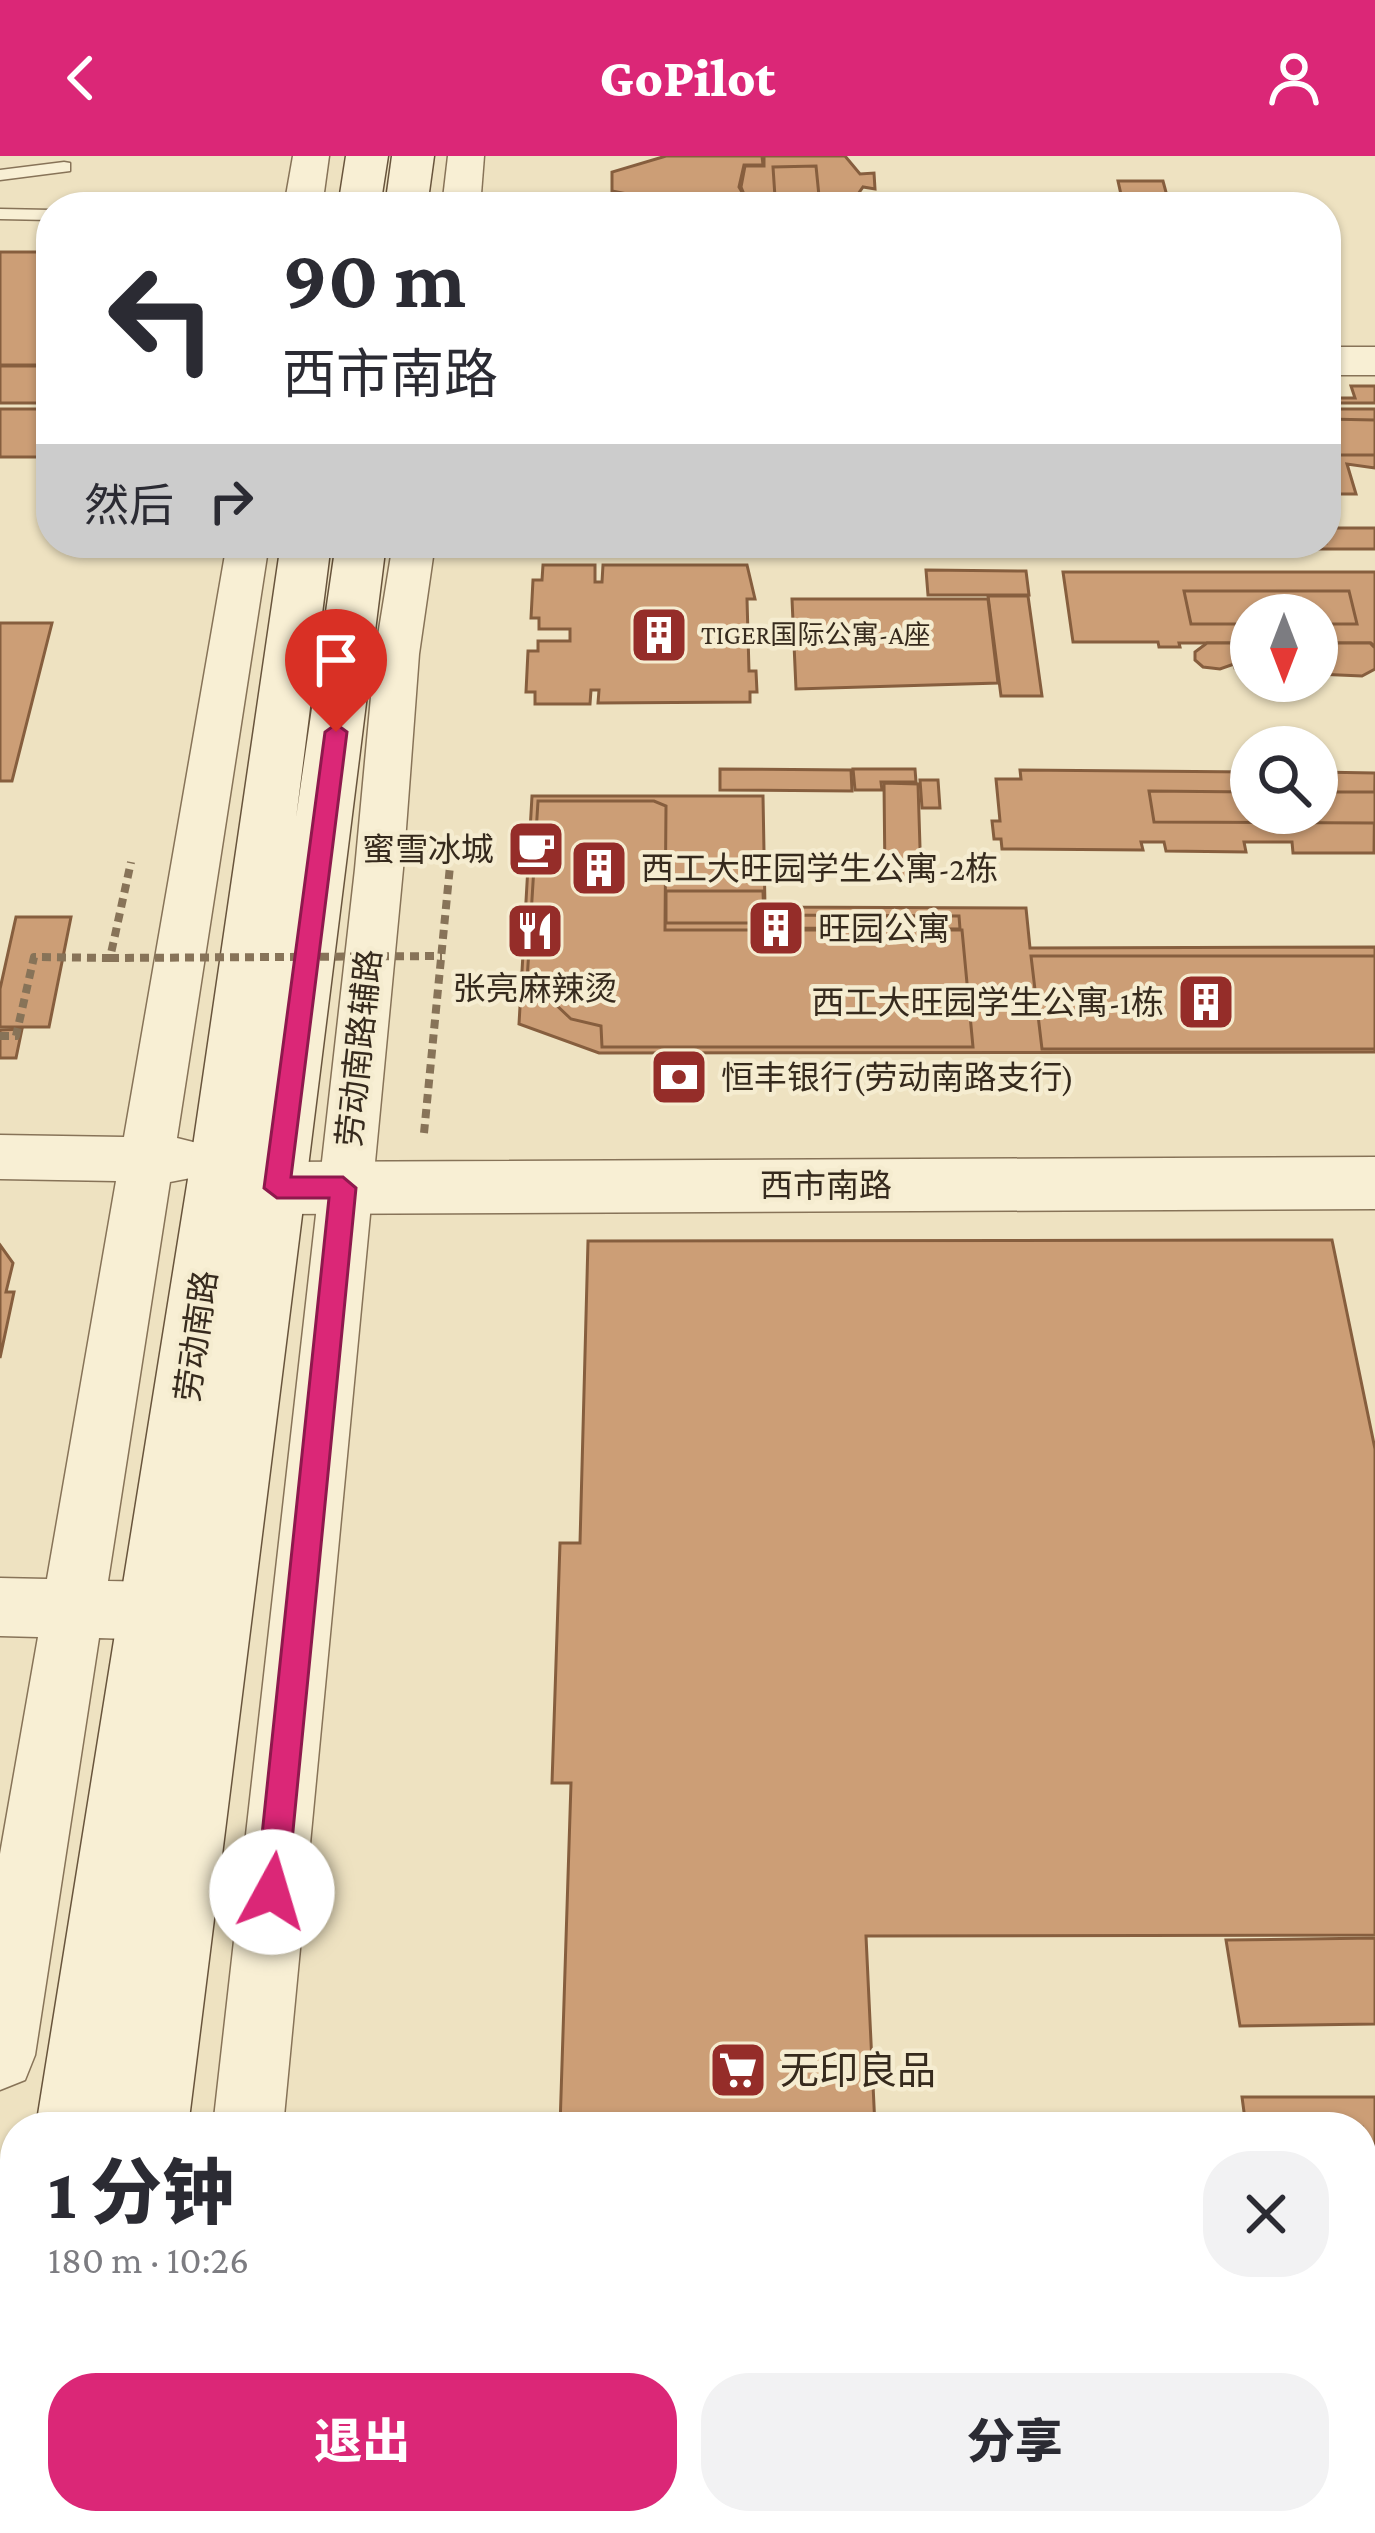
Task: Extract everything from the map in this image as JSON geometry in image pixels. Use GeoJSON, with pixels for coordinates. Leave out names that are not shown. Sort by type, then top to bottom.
{"type":"FeatureCollection","features":[{"type":"Feature","properties":{"kind":"main road"},"geometry":{"type":"LineString","coordinates":[[361,192],[367,156]]}},
{"type":"Feature","properties":{"kind":"main road"},"geometry":{"type":"LineString","coordinates":[[408,192],[413,156]]}},
{"type":"Feature","properties":{"kind":"main road"},"geometry":{"type":"LineString","coordinates":[[1341,361],[1375,362]]}},
{"type":"Feature","properties":{"kind":"main road","name":"劳动南路"},"geometry":{"type":"LineString","coordinates":[[149,2112],[249,1174],[305,558]]}},
{"type":"Feature","properties":{"kind":"main road","name":"劳动南路"},"geometry":{"type":"LineString","coordinates":[[79,2112],[156,1611],[249,1174],[358,558]]}},
{"type":"Feature","properties":{"kind":"main road","name":"西市南路"},"geometry":{"type":"LineString","coordinates":[[249,1174],[343,1188],[1375,1183]]}},
{"type":"Feature","properties":{"kind":"street"},"geometry":{"type":"LineString","coordinates":[[305,192],[311,156]]}},
{"type":"Feature","properties":{"kind":"street"},"geometry":{"type":"LineString","coordinates":[[462,192],[466,156]]}},
{"type":"Feature","properties":{"kind":"street"},"geometry":{"type":"LineString","coordinates":[[0,2055],[246,558]]}},
{"type":"Feature","properties":{"kind":"street","name":"劳动南路辅路"},"geometry":{"type":"LineString","coordinates":[[250,2112],[379,869],[397,654],[412,558]]}},
{"type":"Feature","properties":{"kind":"street"},"geometry":{"type":"LineString","coordinates":[[0,1157],[147,1159],[249,1174]]}},
{"type":"Feature","properties":{"kind":"street"},"geometry":{"type":"LineString","coordinates":[[0,1607],[156,1611]]}},
{"type":"Feature","properties":{"kind":"lane"},"geometry":{"type":"LineString","coordinates":[[0,175],[64,167]]}},
{"type":"Feature","properties":{"kind":"lane"},"geometry":{"type":"LineString","coordinates":[[0,214],[36,214]]}},
{"type":"Feature","properties":{"kind":"path"},"geometry":{"type":"LineString","coordinates":[[110,958],[131,862]]}},
{"type":"Feature","properties":{"kind":"path"},"geometry":{"type":"LineString","coordinates":[[418,1187],[450,866]]}},
{"type":"Feature","properties":{"kind":"path"},"geometry":{"type":"LineString","coordinates":[[0,1036],[16,1036],[34,957],[442,956]]}},
{"type":"Feature","properties":{"kind":"building"},"geometry":{"type":"Polygon","coordinates":[[[666,156],[762,156],[763,165],[744,165],[742,192],[617,192],[612,191],[612,172],[666,156]]]}},
{"type":"Feature","properties":{"kind":"building"},"geometry":{"type":"Polygon","coordinates":[[[764,156],[845,156],[860,174],[874,173],[875,189],[743,192],[745,166],[764,166],[764,156]]]}},
{"type":"Feature","properties":{"kind":"building"},"geometry":{"type":"Polygon","coordinates":[[[816,166],[819,192],[775,192],[773,167],[816,166]]]}},
{"type":"Feature","properties":{"kind":"building"},"geometry":{"type":"Polygon","coordinates":[[[1118,181],[1163,181],[1166,192],[1120,192],[1118,181]]]}},
{"type":"Feature","properties":{"kind":"building"},"geometry":{"type":"Polygon","coordinates":[[[0,252],[36,252],[36,365],[0,365],[0,252]]]}},
{"type":"Feature","properties":{"kind":"building"},"geometry":{"type":"Polygon","coordinates":[[[0,366],[36,366],[36,403],[0,403],[0,366]]]}},
{"type":"Feature","properties":{"kind":"building"},"geometry":{"type":"Polygon","coordinates":[[[1351,386],[1375,386],[1375,403],[1341,403],[1341,398],[1355,398],[1351,386]]]}},
{"type":"Feature","properties":{"kind":"building"},"geometry":{"type":"Polygon","coordinates":[[[0,409],[36,409],[36,457],[0,457],[0,409]]]}},
{"type":"Feature","properties":{"kind":"building"},"geometry":{"type":"Polygon","coordinates":[[[1341,409],[1375,409],[1375,468],[1347,464],[1356,494],[1341,494],[1341,409]]]}},
{"type":"Feature","properties":{"kind":"building"},"geometry":{"type":"Polygon","coordinates":[[[1341,419],[1375,420],[1375,455],[1341,455],[1341,419]]]}},
{"type":"Feature","properties":{"kind":"building"},"geometry":{"type":"Polygon","coordinates":[[[1341,528],[1375,528],[1375,549],[1341,549],[1341,528]]]}},
{"type":"Feature","properties":{"kind":"building","name":"TIGER国际公寓-A座"},"geometry":{"type":"Polygon","coordinates":[[[543,565],[595,565],[595,582],[602,582],[603,565],[747,565],[755,599],[747,599],[749,671],[756,671],[757,692],[750,692],[750,702],[598,703],[599,690],[591,690],[590,704],[535,704],[535,692],[526,692],[528,651],[538,651],[538,641],[570,641],[570,629],[539,629],[539,618],[531,618],[533,580],[542,580],[543,565]]]}},
{"type":"Feature","properties":{"kind":"building"},"geometry":{"type":"Polygon","coordinates":[[[926,570],[1026,571],[1029,595],[928,595],[926,570]]]}},
{"type":"Feature","properties":{"kind":"building"},"geometry":{"type":"Polygon","coordinates":[[[1063,572],[1375,572],[1375,647],[1338,643],[1338,594],[1230,594],[1230,643],[1159,647],[1158,642],[1073,642],[1063,572]]]}},
{"type":"Feature","properties":{"kind":"building"},"geometry":{"type":"Polygon","coordinates":[[[1184,591],[1349,591],[1357,624],[1338,624],[1338,594],[1230,594],[1230,624],[1191,624],[1184,591]]]}},
{"type":"Feature","properties":{"kind":"building"},"geometry":{"type":"Polygon","coordinates":[[[988,596],[1028,596],[1042,696],[1001,696],[988,596]]]}},
{"type":"Feature","properties":{"kind":"building"},"geometry":{"type":"Polygon","coordinates":[[[792,599],[988,599],[998,683],[796,689],[792,599]]]}},
{"type":"Feature","properties":{"kind":"building"},"geometry":{"type":"Polygon","coordinates":[[[0,623],[52,623],[12,781],[0,781],[0,623]]]}},
{"type":"Feature","properties":{"kind":"building"},"geometry":{"type":"Polygon","coordinates":[[[1207,643],[1230,643],[1230,665],[1203,667],[1195,660],[1195,652],[1207,643]]]}},
{"type":"Feature","properties":{"kind":"building"},"geometry":{"type":"Polygon","coordinates":[[[1338,643],[1370,643],[1375,648],[1375,669],[1362,676],[1338,675],[1338,643]]]}},
{"type":"Feature","properties":{"kind":"building"},"geometry":{"type":"Polygon","coordinates":[[[720,769],[851,770],[852,791],[720,790],[720,769]]]}},
{"type":"Feature","properties":{"kind":"building"},"geometry":{"type":"Polygon","coordinates":[[[853,769],[915,769],[916,782],[881,782],[882,790],[855,790],[853,769]]]}},
{"type":"Feature","properties":{"kind":"building"},"geometry":{"type":"Polygon","coordinates":[[[1020,770],[1230,772],[1230,834],[1338,834],[1338,772],[1375,773],[1374,853],[1293,853],[1292,842],[1244,842],[1246,852],[1166,851],[1164,842],[1141,842],[1143,850],[1002,849],[1001,839],[994,839],[992,821],[1000,821],[996,779],[1021,779],[1020,770]]]}},
{"type":"Feature","properties":{"kind":"building"},"geometry":{"type":"Polygon","coordinates":[[[920,780],[938,780],[940,808],[922,808],[920,780]]]}},
{"type":"Feature","properties":{"kind":"building"},"geometry":{"type":"Polygon","coordinates":[[[884,783],[918,784],[921,879],[885,878],[884,783]]]}},
{"type":"Feature","properties":{"kind":"building"},"geometry":{"type":"Polygon","coordinates":[[[1149,791],[1230,792],[1230,822],[1154,822],[1149,791]]]}},
{"type":"Feature","properties":{"kind":"building"},"geometry":{"type":"Polygon","coordinates":[[[1338,792],[1375,792],[1375,823],[1338,823],[1338,792]]]}},
{"type":"Feature","properties":{"kind":"building","name":"旺园公寓"},"geometry":{"type":"Polygon","coordinates":[[[532,796],[763,796],[765,907],[1026,908],[1030,948],[1375,947],[1375,1052],[599,1053],[519,1024],[532,796]]]}},
{"type":"Feature","properties":{"kind":"building","name":"西工大旺园学生公寓-2栋"},"geometry":{"type":"Polygon","coordinates":[[[538,801],[654,801],[666,806],[665,930],[962,930],[973,1047],[602,1047],[601,1026],[571,1019],[550,999],[546,982],[527,981],[538,801]]]}},
{"type":"Feature","properties":{"kind":"building"},"geometry":{"type":"Polygon","coordinates":[[[666,891],[763,891],[764,923],[666,923],[666,891]]]}},
{"type":"Feature","properties":{"kind":"building"},"geometry":{"type":"Polygon","coordinates":[[[765,915],[959,916],[960,929],[765,928],[765,915]]]}},
{"type":"Feature","properties":{"kind":"building"},"geometry":{"type":"Polygon","coordinates":[[[16,917],[71,917],[49,1027],[0,1027],[0,989],[16,917]]]}},
{"type":"Feature","properties":{"kind":"building","name":"西工大旺园学生公寓-1栋"},"geometry":{"type":"Polygon","coordinates":[[[1031,956],[1375,956],[1375,1049],[1042,1049],[1031,956]]]}},
{"type":"Feature","properties":{"kind":"building"},"geometry":{"type":"Polygon","coordinates":[[[22,1029],[16,1058],[0,1058],[0,1030],[22,1029]]]}},
{"type":"Feature","properties":{"kind":"building"},"geometry":{"type":"Polygon","coordinates":[[[1332,1240],[1375,1449],[1375,1935],[866,1936],[874,2112],[560,2112],[571,1783],[552,1783],[560,1543],[580,1543],[588,1241],[1332,1240]]]}},
{"type":"Feature","properties":{"kind":"building"},"geometry":{"type":"Polygon","coordinates":[[[0,1245],[13,1263],[6,1292],[14,1292],[0,1358],[0,1245]]]}},
{"type":"Feature","properties":{"kind":"building"},"geometry":{"type":"Polygon","coordinates":[[[1375,1938],[1375,2024],[1240,2026],[1226,1940],[1375,1938]]]}},
{"type":"Feature","properties":{"kind":"building"},"geometry":{"type":"Polygon","coordinates":[[[1242,2097],[1375,2097],[1375,2112],[1244,2112],[1242,2097]]]}},
{"type":"Feature","properties":{"kind":"place","name":"TIGER国际公寓-A座"},"geometry":{"type":"Point","coordinates":[659,635]}},
{"type":"Feature","properties":{"kind":"place","name":"蜜雪冰城"},"geometry":{"type":"Point","coordinates":[536,849]}},
{"type":"Feature","properties":{"kind":"place","name":"西工大旺园学生公寓-2栋"},"geometry":{"type":"Point","coordinates":[599,868]}},
{"type":"Feature","properties":{"kind":"place","name":"旺园公寓"},"geometry":{"type":"Point","coordinates":[776,928]}},
{"type":"Feature","properties":{"kind":"place","name":"张亮麻辣烫"},"geometry":{"type":"Point","coordinates":[535,931]}},
{"type":"Feature","properties":{"kind":"place","name":"西工大旺园学生公寓-1栋"},"geometry":{"type":"Point","coordinates":[1206,1002]}},
{"type":"Feature","properties":{"kind":"place","name":"恒丰银行(劳动南路支行)"},"geometry":{"type":"Point","coordinates":[679,1077]}},
{"type":"Feature","properties":{"kind":"place","name":"无印良品"},"geometry":{"type":"Point","coordinates":[738,2070]}},
{"type":"Feature","properties":{"kind":"route"},"geometry":{"type":"LineString","coordinates":[[272,1892],[343,1188],[277,1188],[336,732]]}}]}
